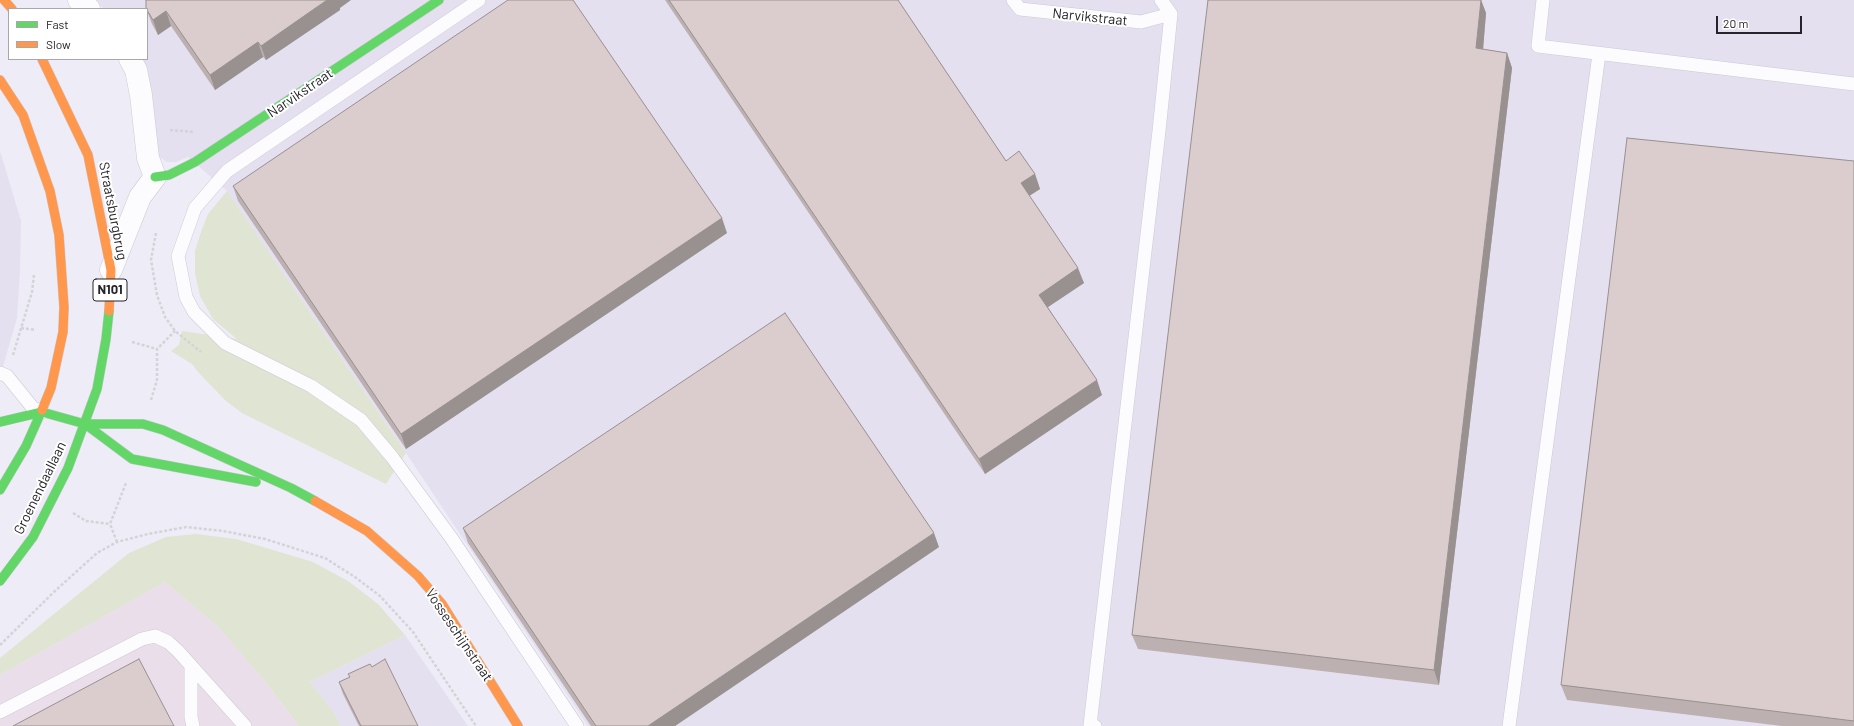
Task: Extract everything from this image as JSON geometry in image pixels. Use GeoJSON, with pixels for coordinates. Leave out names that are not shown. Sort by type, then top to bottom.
{"type":"FeatureCollection","features":[{"type":"Feature","properties":{"kind":"street"},"geometry":{"type":"LineString","coordinates":[[4,0],[11,8]]}},
{"type":"Feature","properties":{"kind":"street"},"geometry":{"type":"LineString","coordinates":[[79,0],[88,8]]}},
{"type":"Feature","properties":{"kind":"street","name":"Narvikstraat"},"geometry":{"type":"LineString","coordinates":[[155,178],[169,175],[195,162],[439,0]]}},
{"type":"Feature","properties":{"kind":"street","name":"Straatsburgbrug"},"geometry":{"type":"LineString","coordinates":[[42,60],[88,155],[111,270],[106,339],[97,389],[85,424]]}},
{"type":"Feature","properties":{"kind":"street"},"geometry":{"type":"LineString","coordinates":[[111,270],[140,197],[155,178],[148,158],[141,95],[136,70],[131,60]]}},
{"type":"Feature","properties":{"kind":"street"},"geometry":{"type":"LineString","coordinates":[[0,80],[23,116],[50,191],[59,235],[64,306],[63,332],[51,388],[42,412],[26,446],[0,490]]}},
{"type":"Feature","properties":{"kind":"street","name":"Vosseschijnstraat"},"geometry":{"type":"LineString","coordinates":[[0,422],[42,412],[85,424],[143,424],[163,430],[291,488],[326,506],[367,531],[418,576],[442,604],[518,726]]}},
{"type":"Feature","properties":{"kind":"street","name":"Vosseschijnstraat"},"geometry":{"type":"LineString","coordinates":[[85,424],[132,459],[291,488]]}},
{"type":"Feature","properties":{"kind":"street","name":"Groenendaallaan"},"geometry":{"type":"LineString","coordinates":[[0,581],[22,553],[41,524],[68,468],[85,424]]}},
{"type":"Feature","properties":{"kind":"lane","name":"Narvikstraat"},"geometry":{"type":"LineString","coordinates":[[479,0],[227,171],[195,208],[178,256],[186,297],[194,312],[225,344],[311,386],[362,420],[392,457],[452,539],[577,726]]}},
{"type":"Feature","properties":{"kind":"lane","name":"Narvikstraat"},"geometry":{"type":"LineString","coordinates":[[1013,0],[1020,9],[1141,22],[1171,14]]}},
{"type":"Feature","properties":{"kind":"lane"},"geometry":{"type":"LineString","coordinates":[[1095,726],[1090,725],[1159,131],[1171,14],[1161,0]]}},
{"type":"Feature","properties":{"kind":"lane"},"geometry":{"type":"LineString","coordinates":[[1543,0],[1538,46],[1854,84]]}},
{"type":"Feature","properties":{"kind":"lane"},"geometry":{"type":"LineString","coordinates":[[1509,726],[1599,54]]}},
{"type":"Feature","properties":{"kind":"lane"},"geometry":{"type":"LineString","coordinates":[[0,373],[7,376],[33,408],[42,412]]}},
{"type":"Feature","properties":{"kind":"lane"},"geometry":{"type":"LineString","coordinates":[[0,712],[142,639],[155,636],[168,642],[245,726]]}},
{"type":"Feature","properties":{"kind":"lane"},"geometry":{"type":"LineString","coordinates":[[191,666],[191,717],[193,726]]}},
{"type":"Feature","properties":{"kind":"path"},"geometry":{"type":"LineString","coordinates":[[157,349],[175,330],[203,353]]}},
{"type":"Feature","properties":{"kind":"path"},"geometry":{"type":"LineString","coordinates":[[110,524],[117,542]]}},
{"type":"Feature","properties":{"kind":"path"},"geometry":{"type":"LineString","coordinates":[[0,645],[55,591],[97,553],[117,542],[148,534],[186,527],[223,531],[265,539],[325,558],[355,577],[380,596],[414,632],[476,726]]}},
{"type":"Feature","properties":{"kind":"shaded area"},"geometry":{"type":"Polygon","coordinates":[[[95,0],[1854,0],[1854,726],[588,726],[406,453],[227,191],[188,157],[176,162],[167,162],[158,156],[140,60],[148,60],[148,8],[103,8],[95,0]]]}},
{"type":"Feature","properties":{"kind":"shaded area"},"geometry":{"type":"Polygon","coordinates":[[[0,151],[21,221],[17,318],[0,377],[0,151]]]}},
{"type":"Feature","properties":{"kind":"shaded area"},"geometry":{"type":"Polygon","coordinates":[[[165,582],[218,627],[262,678],[299,726],[0,726],[0,675],[165,582]]]}},
{"type":"Feature","properties":{"kind":"shaded area"},"geometry":{"type":"Polygon","coordinates":[[[405,635],[468,726],[341,726],[334,713],[310,682],[405,635]]]}},
{"type":"Feature","properties":{"kind":"green space"},"geometry":{"type":"Polygon","coordinates":[[[227,191],[406,453],[386,484],[242,413],[225,400],[192,364],[171,351],[179,345],[182,331],[237,339],[213,319],[200,296],[195,273],[195,251],[208,214],[227,191]]]}},
{"type":"Feature","properties":{"kind":"green space"},"geometry":{"type":"Polygon","coordinates":[[[196,534],[236,539],[313,562],[348,581],[378,604],[405,635],[310,682],[334,713],[341,726],[299,726],[262,678],[218,627],[165,582],[0,675],[0,658],[129,553],[166,537],[196,534]]]}},
{"type":"Feature","properties":{"kind":"building"},"geometry":{"type":"Polygon","coordinates":[[[146,0],[327,0],[261,46],[258,42],[210,75],[166,11],[153,20],[148,12],[148,8],[146,8],[146,0]]]}},
{"type":"Feature","properties":{"kind":"building"},"geometry":{"type":"Polygon","coordinates":[[[508,0],[573,0],[722,218],[401,434],[233,186],[508,0]]]}},
{"type":"Feature","properties":{"kind":"building"},"geometry":{"type":"Polygon","coordinates":[[[669,0],[898,0],[1006,161],[1019,151],[1035,174],[1021,183],[1078,268],[1039,295],[1097,380],[979,459],[669,0]]]}},
{"type":"Feature","properties":{"kind":"building"},"geometry":{"type":"Polygon","coordinates":[[[1208,0],[1481,0],[1476,48],[1507,53],[1434,670],[1132,635],[1208,0]]]}},
{"type":"Feature","properties":{"kind":"building"},"geometry":{"type":"Polygon","coordinates":[[[1627,138],[1854,161],[1854,721],[1561,685],[1627,138]]]}},
{"type":"Feature","properties":{"kind":"building"},"geometry":{"type":"Polygon","coordinates":[[[785,313],[934,533],[648,726],[596,726],[463,528],[785,313]]]}},
{"type":"Feature","properties":{"kind":"building"},"geometry":{"type":"Polygon","coordinates":[[[139,659],[174,726],[13,726],[139,659]]]}},
{"type":"Feature","properties":{"kind":"building"},"geometry":{"type":"Polygon","coordinates":[[[385,659],[418,726],[361,726],[339,682],[350,677],[348,674],[370,664],[372,667],[385,659]]]}},
{"type":"Feature","properties":{"kind":"traffic: fast"},"geometry":{"type":"LineString","coordinates":[[155,177],[169,175],[195,162],[439,0]]}},
{"type":"Feature","properties":{"kind":"traffic: fast"},"geometry":{"type":"LineString","coordinates":[[0,581],[33,537],[68,468],[97,389],[106,339],[109,311]]}},
{"type":"Feature","properties":{"kind":"traffic: fast"},"geometry":{"type":"LineString","coordinates":[[0,490],[26,446],[42,410]]}},
{"type":"Feature","properties":{"kind":"traffic: fast"},"geometry":{"type":"LineString","coordinates":[[0,422],[42,412],[85,424],[143,424],[163,430],[291,488],[315,501]]}},
{"type":"Feature","properties":{"kind":"traffic: fast"},"geometry":{"type":"LineString","coordinates":[[85,424],[132,459],[256,482]]}},
{"type":"Feature","properties":{"kind":"traffic: slow"},"geometry":{"type":"LineString","coordinates":[[4,0],[11,8]]}},
{"type":"Feature","properties":{"kind":"traffic: slow"},"geometry":{"type":"LineString","coordinates":[[42,60],[88,155],[111,270],[109,311]]}},
{"type":"Feature","properties":{"kind":"traffic: slow"},"geometry":{"type":"LineString","coordinates":[[0,80],[23,115],[50,191],[59,235],[64,307],[63,332],[51,388],[42,410]]}},
{"type":"Feature","properties":{"kind":"traffic: slow"},"geometry":{"type":"LineString","coordinates":[[315,501],[367,531],[418,576],[442,604],[518,726]]}}]}
